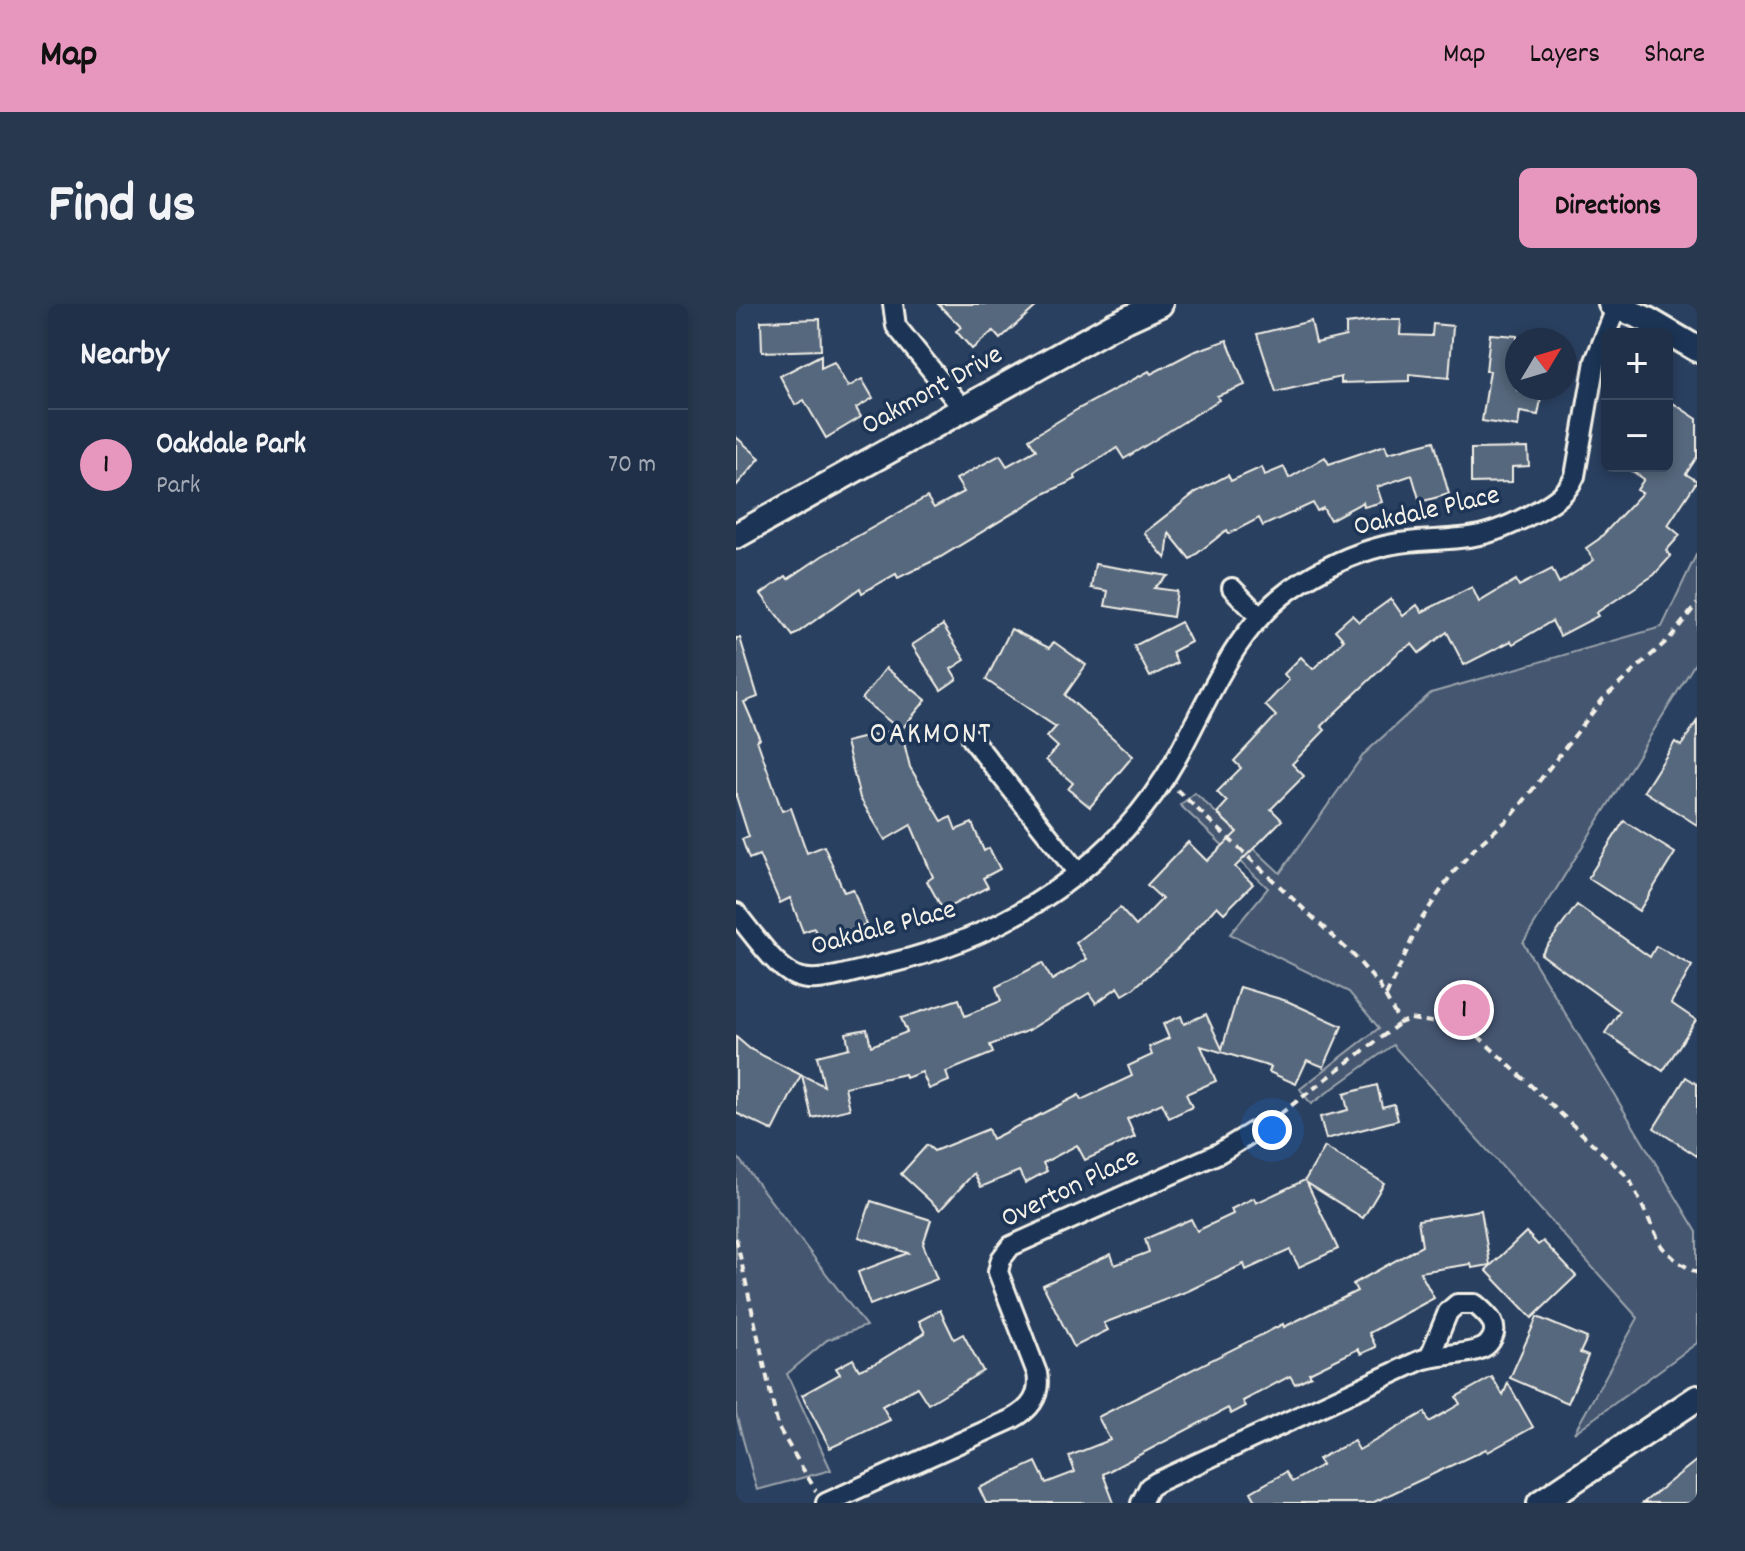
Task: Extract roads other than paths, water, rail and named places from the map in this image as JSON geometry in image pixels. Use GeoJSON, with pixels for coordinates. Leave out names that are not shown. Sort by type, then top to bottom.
{"type":"FeatureCollection","features":[{"type":"Feature","properties":{"kind":"street"},"geometry":{"type":"LineString","coordinates":[[893,304],[896,326],[963,409]]}},
{"type":"Feature","properties":{"kind":"street","name":"Oakmont Drive"},"geometry":{"type":"LineString","coordinates":[[736,536],[1112,326],[1160,304]]}},
{"type":"Feature","properties":{"kind":"street"},"geometry":{"type":"LineString","coordinates":[[1614,305],[1697,349]]}},
{"type":"Feature","properties":{"kind":"street","name":"Oakdale Place"},"geometry":{"type":"LineString","coordinates":[[736,913],[781,968],[796,979],[814,980],[909,959],[967,939],[1033,906],[1111,845],[1154,793],[1239,641],[1259,616],[1314,575],[1359,554],[1400,542],[1478,535],[1498,530],[1564,493],[1575,476],[1595,361],[1614,305]]}},
{"type":"Feature","properties":{"kind":"street"},"geometry":{"type":"LineString","coordinates":[[1232,588],[1259,616]]}},
{"type":"Feature","properties":{"kind":"street"},"geometry":{"type":"LineString","coordinates":[[972,739],[1078,873]]}},
{"type":"Feature","properties":{"kind":"street","name":"Overton Place"},"geometry":{"type":"LineString","coordinates":[[822,1498],[1012,1419],[1032,1403],[1039,1388],[1037,1373],[999,1276],[1001,1259],[1011,1246],[1219,1153],[1253,1132]]}},
{"type":"Feature","properties":{"kind":"street"},"geometry":{"type":"LineString","coordinates":[[1141,1503],[1149,1487],[1157,1482],[1430,1356]]}},
{"type":"Feature","properties":{"kind":"street"},"geometry":{"type":"LineString","coordinates":[[1540,1503],[1697,1398]]}},
{"type":"Feature","properties":{"kind":"place","name":"Oakdale Park"},"geometry":{"type":"Point","coordinates":[1464,1010]}},
{"type":"Feature","properties":{"kind":"district","name":"OAKMONT"},"geometry":{"type":"Point","coordinates":[931,736]}}]}
